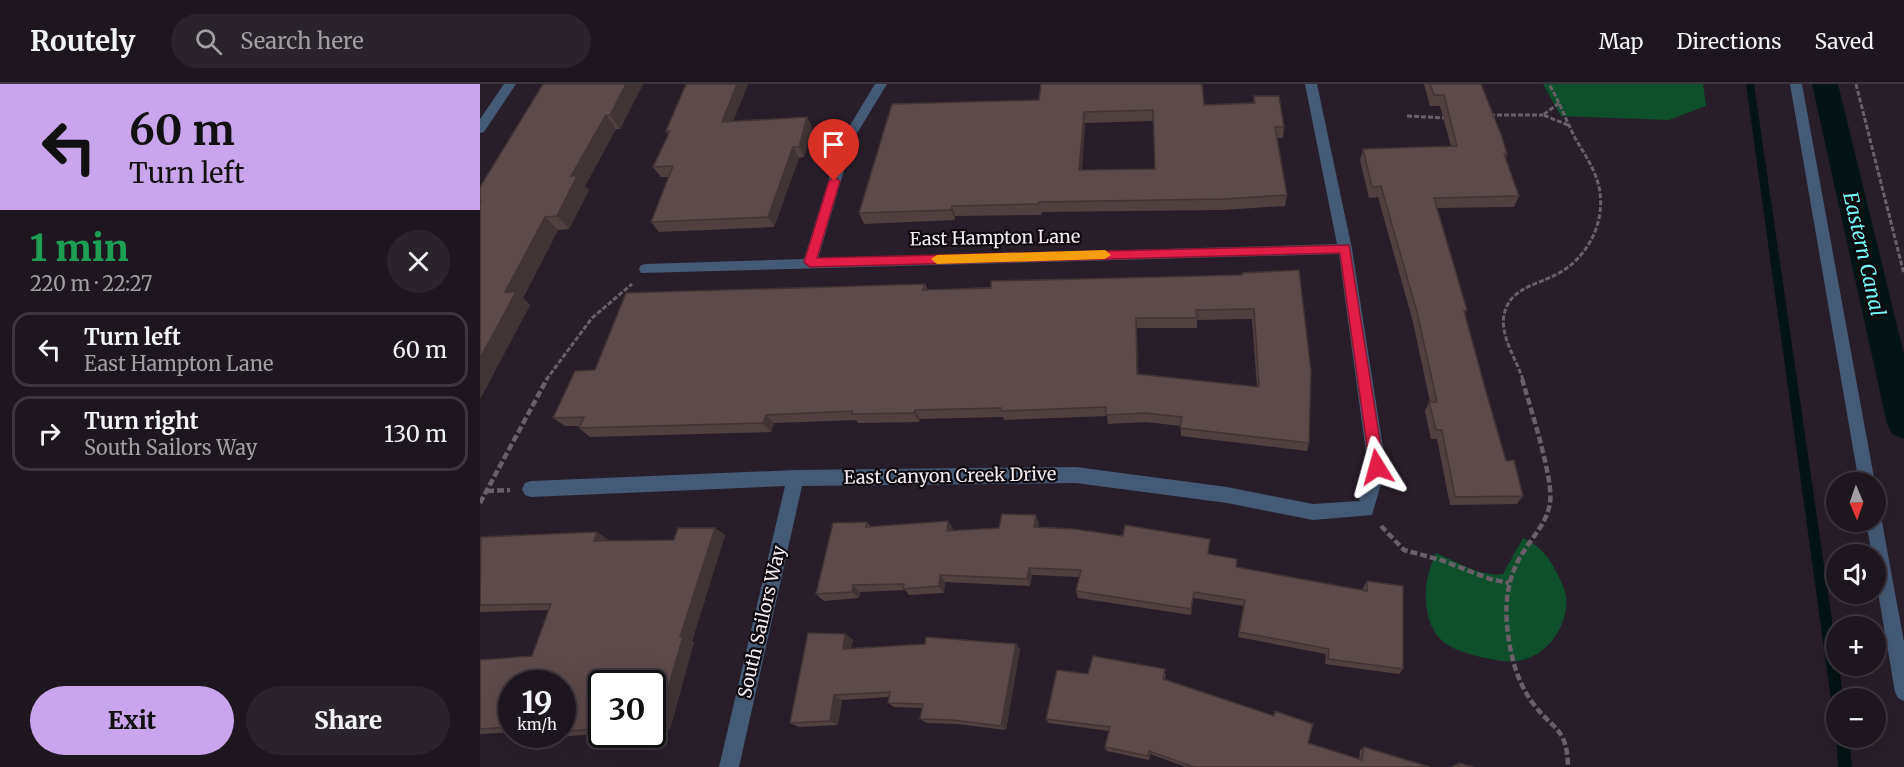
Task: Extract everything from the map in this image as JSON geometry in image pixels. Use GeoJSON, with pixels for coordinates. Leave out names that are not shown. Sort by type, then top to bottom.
{"type":"FeatureCollection","features":[{"type":"Feature","properties":{"kind":"street"},"geometry":{"type":"LineString","coordinates":[[480,129],[510,84]]}},
{"type":"Feature","properties":{"kind":"street"},"geometry":{"type":"LineString","coordinates":[[810,262],[847,140],[881,84]]}},
{"type":"Feature","properties":{"kind":"street"},"geometry":{"type":"LineString","coordinates":[[1311,84],[1345,249]]}},
{"type":"Feature","properties":{"kind":"street","name":"East Hampton Lane"},"geometry":{"type":"LineString","coordinates":[[646,269],[810,262],[1345,249]]}},
{"type":"Feature","properties":{"kind":"street","name":"East Canyon Creek Drive"},"geometry":{"type":"LineString","coordinates":[[531,489],[795,478],[1077,474],[1227,495],[1313,512],[1366,509],[1377,467],[1345,249]]}},
{"type":"Feature","properties":{"kind":"street","name":"South Sailors Way"},"geometry":{"type":"LineString","coordinates":[[729,767],[795,478]]}},
{"type":"Feature","properties":{"kind":"lane"},"geometry":{"type":"LineString","coordinates":[[1796,84],[1866,472]]}},
{"type":"Feature","properties":{"kind":"lane"},"geometry":{"type":"LineString","coordinates":[[1876,532],[1904,692]]}},
{"type":"Feature","properties":{"kind":"path"},"geometry":{"type":"LineString","coordinates":[[1549,84],[1599,185],[1600,210],[1595,231],[1586,250],[1566,270],[1520,290],[1513,296],[1504,316],[1506,338],[1521,376],[1551,490],[1549,513],[1541,529],[1520,557],[1509,583],[1506,605],[1507,626],[1521,678],[1533,703],[1565,737],[1568,747],[1568,767]]}},
{"type":"Feature","properties":{"kind":"path"},"geometry":{"type":"LineString","coordinates":[[1856,84],[1904,274]]}},
{"type":"Feature","properties":{"kind":"path"},"geometry":{"type":"LineString","coordinates":[[1543,115],[1559,103]]}},
{"type":"Feature","properties":{"kind":"path"},"geometry":{"type":"LineString","coordinates":[[1480,116],[1543,115],[1569,126]]}},
{"type":"Feature","properties":{"kind":"path"},"geometry":{"type":"LineString","coordinates":[[1407,116],[1447,118]]}},
{"type":"Feature","properties":{"kind":"path"},"geometry":{"type":"LineString","coordinates":[[480,503],[551,372],[592,318],[634,283]]}},
{"type":"Feature","properties":{"kind":"path"},"geometry":{"type":"LineString","coordinates":[[1394,541],[1404,550],[1412,553],[1441,560],[1475,574],[1509,583]]}},
{"type":"Feature","properties":{"kind":"green space"},"geometry":{"type":"Polygon","coordinates":[[[1543,84],[1703,84],[1706,106],[1669,120],[1561,116],[1543,84]]]}},
{"type":"Feature","properties":{"kind":"green space"},"geometry":{"type":"Polygon","coordinates":[[[1523,538],[1531,542],[1548,558],[1563,586],[1566,597],[1563,621],[1551,642],[1533,656],[1512,661],[1471,654],[1445,643],[1433,630],[1426,602],[1427,581],[1436,553],[1478,571],[1503,574],[1523,538]]]}},
{"type":"Feature","properties":{"kind":"building"},"geometry":{"type":"Polygon","coordinates":[[[543,84],[626,84],[610,115],[606,115],[571,176],[577,176],[557,216],[545,217],[505,292],[516,292],[480,358],[480,187],[543,84]]]}},
{"type":"Feature","properties":{"kind":"building"},"geometry":{"type":"Polygon","coordinates":[[[686,84],[737,84],[722,122],[807,117],[799,147],[793,147],[768,217],[651,222],[673,166],[653,167],[670,131],[666,131],[686,84]]]}},
{"type":"Feature","properties":{"kind":"building"},"geometry":{"type":"Polygon","coordinates":[[[1041,84],[1202,84],[1204,105],[1255,103],[1254,96],[1279,96],[1284,127],[1275,127],[1287,195],[1224,199],[1039,202],[1039,204],[952,206],[951,210],[859,213],[892,104],[1039,100],[1041,84]],[[1153,110],[1084,112],[1079,170],[1155,169],[1153,110]]]}},
{"type":"Feature","properties":{"kind":"building"},"geometry":{"type":"Polygon","coordinates":[[[1430,84],[1481,84],[1502,137],[1507,154],[1504,154],[1519,196],[1434,198],[1467,310],[1464,311],[1506,461],[1514,460],[1523,496],[1455,497],[1442,430],[1436,430],[1429,402],[1437,402],[1417,312],[1381,186],[1372,187],[1363,149],[1457,146],[1444,95],[1434,95],[1430,84]]]}},
{"type":"Feature","properties":{"kind":"building"},"geometry":{"type":"Polygon","coordinates":[[[1299,270],[1311,371],[1309,443],[1180,428],[1182,417],[1145,413],[1106,415],[1106,407],[1000,411],[1001,408],[915,410],[914,413],[852,414],[852,411],[766,415],[763,423],[579,428],[584,417],[553,418],[575,371],[595,370],[626,293],[925,284],[923,290],[991,288],[991,281],[1242,275],[1242,273],[1299,270]],[[1254,309],[1196,310],[1197,318],[1136,318],[1137,374],[1259,387],[1254,309]]]}},
{"type":"Feature","properties":{"kind":"building"},"geometry":{"type":"Polygon","coordinates":[[[1002,514],[1036,515],[1034,527],[1074,529],[1123,536],[1125,525],[1210,539],[1208,554],[1237,559],[1236,567],[1367,591],[1367,581],[1403,586],[1403,669],[1328,659],[1329,649],[1239,632],[1245,600],[1194,592],[1191,609],[1076,591],[1081,570],[1029,568],[1027,579],[940,575],[939,586],[903,589],[904,584],[853,585],[852,592],[816,594],[833,523],[867,522],[866,527],[948,521],[947,531],[999,528],[1002,514]]]}},
{"type":"Feature","properties":{"kind":"building"},"geometry":{"type":"Polygon","coordinates":[[[678,528],[715,528],[680,637],[683,637],[666,695],[666,670],[588,670],[588,730],[576,730],[576,670],[498,670],[498,728],[480,729],[480,660],[532,656],[551,604],[480,605],[481,537],[597,532],[594,541],[674,540],[678,528]]]}},
{"type":"Feature","properties":{"kind":"building"},"geometry":{"type":"Polygon","coordinates":[[[808,633],[845,634],[843,649],[925,644],[926,637],[1016,644],[1001,726],[920,719],[923,704],[888,703],[890,692],[834,695],[830,721],[790,723],[808,633]]]}},
{"type":"Feature","properties":{"kind":"building"},"geometry":{"type":"Polygon","coordinates":[[[1093,656],[1165,669],[1163,679],[1274,716],[1275,711],[1313,724],[1308,743],[1362,760],[1364,747],[1430,767],[1194,767],[1149,751],[1148,756],[1105,747],[1110,727],[1046,719],[1057,670],[1088,674],[1093,656]]]}},
{"type":"Feature","properties":{"kind":"building"},"geometry":{"type":"Polygon","coordinates":[[[1459,763],[1473,767],[1458,767],[1459,763]]]}},
{"type":"Feature","properties":{"kind":"waterway"},"geometry":{"type":"LineString","coordinates":[[1750,84],[1835,688]]}},
{"type":"Feature","properties":{"kind":"waterway","name":"Eastern Canal"},"geometry":{"type":"LineString","coordinates":[[1825,84],[1904,424]]}},
{"type":"Feature","properties":{"kind":"waterway"},"geometry":{"type":"LineString","coordinates":[[1843,748],[1845,767]]}},
{"type":"Feature","properties":{"kind":"slow traffic"},"geometry":{"type":"LineString","coordinates":[[937,259],[1105,255]]}},
{"type":"Feature","properties":{"kind":"route"},"geometry":{"type":"LineString","coordinates":[[834,181],[810,262],[1345,249],[1377,467]]}}]}
